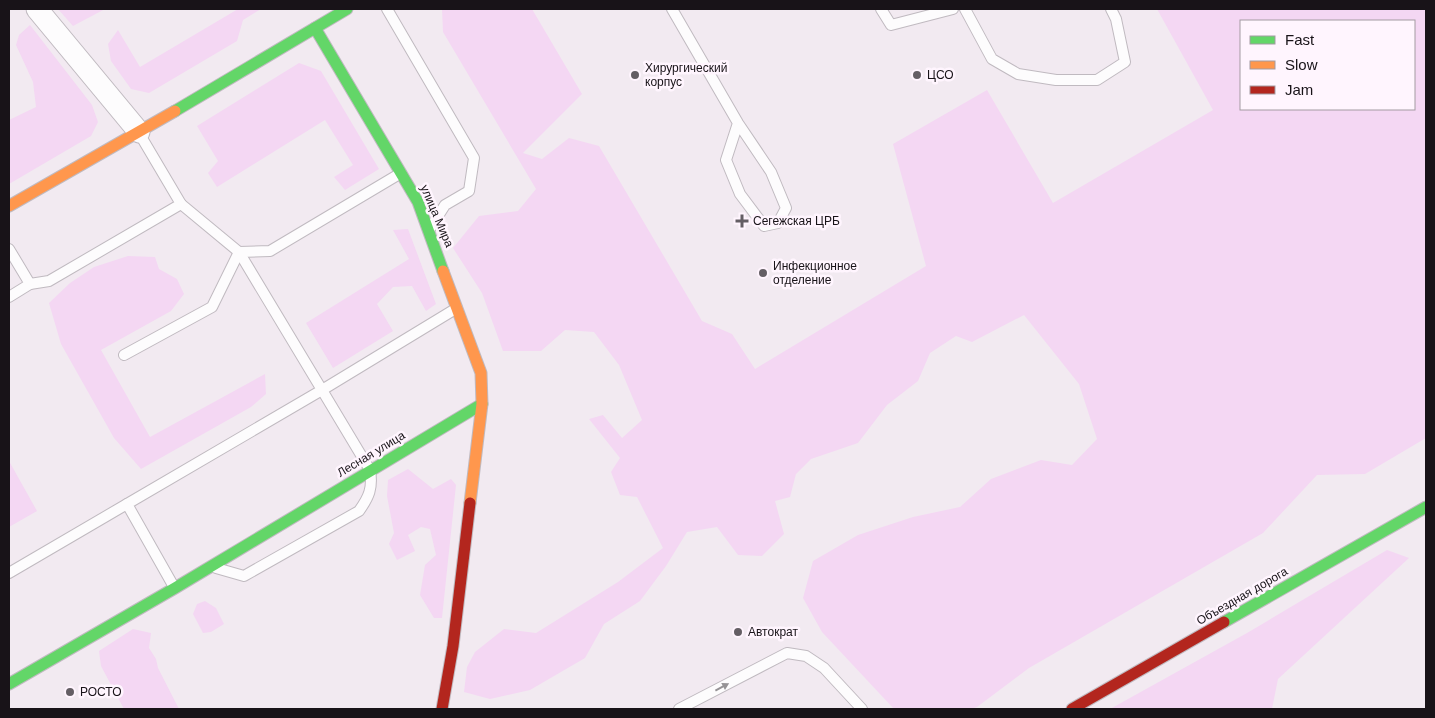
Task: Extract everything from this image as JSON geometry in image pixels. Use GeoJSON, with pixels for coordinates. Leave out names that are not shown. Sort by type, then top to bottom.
{"type":"FeatureCollection","features":[{"type":"Feature","properties":{"kind":"street"},"geometry":{"type":"LineString","coordinates":[[36,9],[138,132]]}},
{"type":"Feature","properties":{"kind":"street"},"geometry":{"type":"LineString","coordinates":[[9,206],[347,9]]}},
{"type":"Feature","properties":{"kind":"street","name":"улица Мира"},"geometry":{"type":"LineString","coordinates":[[315,28],[402,172],[418,202],[481,373],[482,404]]}},
{"type":"Feature","properties":{"kind":"street"},"geometry":{"type":"LineString","coordinates":[[442,709],[453,646],[482,404]]}},
{"type":"Feature","properties":{"kind":"street","name":"Лесная улица"},"geometry":{"type":"LineString","coordinates":[[10,680],[175,588],[482,404]]}},
{"type":"Feature","properties":{"kind":"street","name":"Объездная дорога"},"geometry":{"type":"LineString","coordinates":[[1072,709],[1426,507]]}},
{"type":"Feature","properties":{"kind":"lane"},"geometry":{"type":"LineString","coordinates":[[387,9],[474,158],[470,191],[445,205],[429,230]]}},
{"type":"Feature","properties":{"kind":"lane"},"geometry":{"type":"LineString","coordinates":[[672,9],[738,123],[771,172],[786,208],[778,223],[764,226],[740,194],[726,160],[738,123]]}},
{"type":"Feature","properties":{"kind":"lane"},"geometry":{"type":"LineString","coordinates":[[881,9],[891,26],[953,9]]}},
{"type":"Feature","properties":{"kind":"lane"},"geometry":{"type":"LineString","coordinates":[[964,9],[992,59],[1018,74],[1056,80],[1097,80],[1125,62],[1116,19],[1111,9]]}},
{"type":"Feature","properties":{"kind":"lane"},"geometry":{"type":"LineString","coordinates":[[138,132],[181,204],[239,252],[370,470],[371,478],[368,498],[359,511],[244,576],[210,566]]}},
{"type":"Feature","properties":{"kind":"lane"},"geometry":{"type":"LineString","coordinates":[[239,252],[270,251],[402,172]]}},
{"type":"Feature","properties":{"kind":"lane"},"geometry":{"type":"LineString","coordinates":[[9,297],[30,284],[49,281],[181,204]]}},
{"type":"Feature","properties":{"kind":"lane"},"geometry":{"type":"LineString","coordinates":[[9,249],[30,284]]}},
{"type":"Feature","properties":{"kind":"lane"},"geometry":{"type":"LineString","coordinates":[[124,355],[212,307],[239,252]]}},
{"type":"Feature","properties":{"kind":"lane"},"geometry":{"type":"LineString","coordinates":[[9,573],[322,390],[457,307]]}},
{"type":"Feature","properties":{"kind":"lane"},"geometry":{"type":"LineString","coordinates":[[127,504],[175,588]]}},
{"type":"Feature","properties":{"kind":"lane"},"geometry":{"type":"LineString","coordinates":[[679,709],[787,653],[806,656],[824,668],[862,709]]}},
{"type":"Feature","properties":{"kind":"shaded area"},"geometry":{"type":"Polygon","coordinates":[[[58,9],[105,9],[73,26],[58,9]]]}},
{"type":"Feature","properties":{"kind":"shaded area"},"geometry":{"type":"Polygon","coordinates":[[[238,9],[261,9],[243,20],[237,41],[149,93],[131,89],[111,61],[108,44],[118,30],[140,67],[238,9]]]}},
{"type":"Feature","properties":{"kind":"shaded area"},"geometry":{"type":"Polygon","coordinates":[[[442,9],[532,9],[582,94],[523,153],[542,159],[569,138],[599,146],[702,321],[732,334],[755,369],[926,266],[893,144],[987,90],[1053,203],[1213,110],[1157,9],[1426,9],[1426,438],[1365,474],[1317,475],[1263,533],[1029,668],[977,707],[971,709],[894,709],[822,632],[803,598],[813,561],[858,535],[913,517],[960,507],[991,479],[1041,460],[1072,465],[1097,439],[1079,384],[1024,315],[972,342],[956,336],[930,353],[918,381],[887,405],[858,443],[811,459],[796,474],[790,497],[775,501],[784,534],[762,556],[738,555],[717,527],[687,532],[666,566],[640,601],[604,624],[585,658],[530,690],[490,699],[464,692],[467,667],[475,652],[504,629],[536,633],[618,582],[663,548],[637,497],[620,495],[611,472],[620,458],[589,419],[603,415],[622,438],[642,420],[619,365],[594,332],[565,330],[541,351],[503,351],[482,293],[453,248],[479,216],[518,211],[536,189],[443,32],[442,9]]]}},
{"type":"Feature","properties":{"kind":"shaded area"},"geometry":{"type":"Polygon","coordinates":[[[30,25],[92,105],[98,122],[91,136],[9,184],[9,120],[36,107],[33,82],[16,45],[19,35],[30,25]]]}},
{"type":"Feature","properties":{"kind":"shaded area"},"geometry":{"type":"Polygon","coordinates":[[[299,63],[321,71],[379,169],[345,190],[334,177],[353,165],[325,120],[217,187],[208,173],[218,161],[197,126],[299,63]]]}},
{"type":"Feature","properties":{"kind":"shaded area"},"geometry":{"type":"Polygon","coordinates":[[[408,229],[436,304],[426,311],[412,286],[393,287],[377,304],[393,331],[333,368],[306,323],[409,259],[393,230],[408,229]]]}},
{"type":"Feature","properties":{"kind":"shaded area"},"geometry":{"type":"Polygon","coordinates":[[[128,256],[155,257],[159,269],[177,279],[184,294],[171,311],[101,350],[150,437],[265,374],[266,394],[251,407],[141,469],[114,438],[61,344],[49,303],[70,283],[94,267],[128,256]]]}},
{"type":"Feature","properties":{"kind":"shaded area"},"geometry":{"type":"Polygon","coordinates":[[[9,461],[37,511],[9,527],[9,461]]]}},
{"type":"Feature","properties":{"kind":"shaded area"},"geometry":{"type":"Polygon","coordinates":[[[408,469],[433,489],[451,479],[456,485],[442,618],[434,618],[420,595],[425,565],[436,555],[430,529],[421,527],[408,535],[415,551],[397,560],[389,544],[394,533],[387,496],[388,480],[408,469]]]}},
{"type":"Feature","properties":{"kind":"shaded area"},"geometry":{"type":"Polygon","coordinates":[[[1387,550],[1409,558],[1278,679],[1272,709],[1110,709],[1247,633],[1387,550]]]}},
{"type":"Feature","properties":{"kind":"shaded area"},"geometry":{"type":"Polygon","coordinates":[[[205,601],[216,608],[224,624],[211,632],[203,633],[193,614],[197,604],[205,601]]]}},
{"type":"Feature","properties":{"kind":"shaded area"},"geometry":{"type":"Polygon","coordinates":[[[133,629],[151,633],[149,648],[179,709],[124,709],[101,666],[99,651],[133,629]]]}},
{"type":"Feature","properties":{"kind":"traffic: fast"},"geometry":{"type":"LineString","coordinates":[[175,111],[347,9]]}},
{"type":"Feature","properties":{"kind":"traffic: fast"},"geometry":{"type":"LineString","coordinates":[[315,28],[418,202],[443,271]]}},
{"type":"Feature","properties":{"kind":"traffic: fast"},"geometry":{"type":"LineString","coordinates":[[9,684],[175,588],[482,404]]}},
{"type":"Feature","properties":{"kind":"traffic: fast"},"geometry":{"type":"LineString","coordinates":[[1224,622],[1426,507]]}},
{"type":"Feature","properties":{"kind":"traffic: slow"},"geometry":{"type":"LineString","coordinates":[[9,206],[175,111]]}},
{"type":"Feature","properties":{"kind":"traffic: slow"},"geometry":{"type":"LineString","coordinates":[[443,271],[481,373],[482,404],[470,503]]}},
{"type":"Feature","properties":{"kind":"traffic: jam"},"geometry":{"type":"LineString","coordinates":[[442,709],[453,646],[470,503]]}},
{"type":"Feature","properties":{"kind":"traffic: jam"},"geometry":{"type":"LineString","coordinates":[[1072,709],[1224,622]]}},
{"type":"Feature","properties":{"kind":"place","name":"Хирургический корпус"},"geometry":{"type":"Point","coordinates":[635,75]}},
{"type":"Feature","properties":{"kind":"place","name":"ЦСО"},"geometry":{"type":"Point","coordinates":[917,75]}},
{"type":"Feature","properties":{"kind":"place","name":"Сегежская ЦРБ"},"geometry":{"type":"Point","coordinates":[742,221]}},
{"type":"Feature","properties":{"kind":"place","name":"Инфекционное отделение"},"geometry":{"type":"Point","coordinates":[763,273]}},
{"type":"Feature","properties":{"kind":"place","name":"Автократ"},"geometry":{"type":"Point","coordinates":[738,632]}},
{"type":"Feature","properties":{"kind":"place","name":"РОСТО"},"geometry":{"type":"Point","coordinates":[70,692]}}]}
